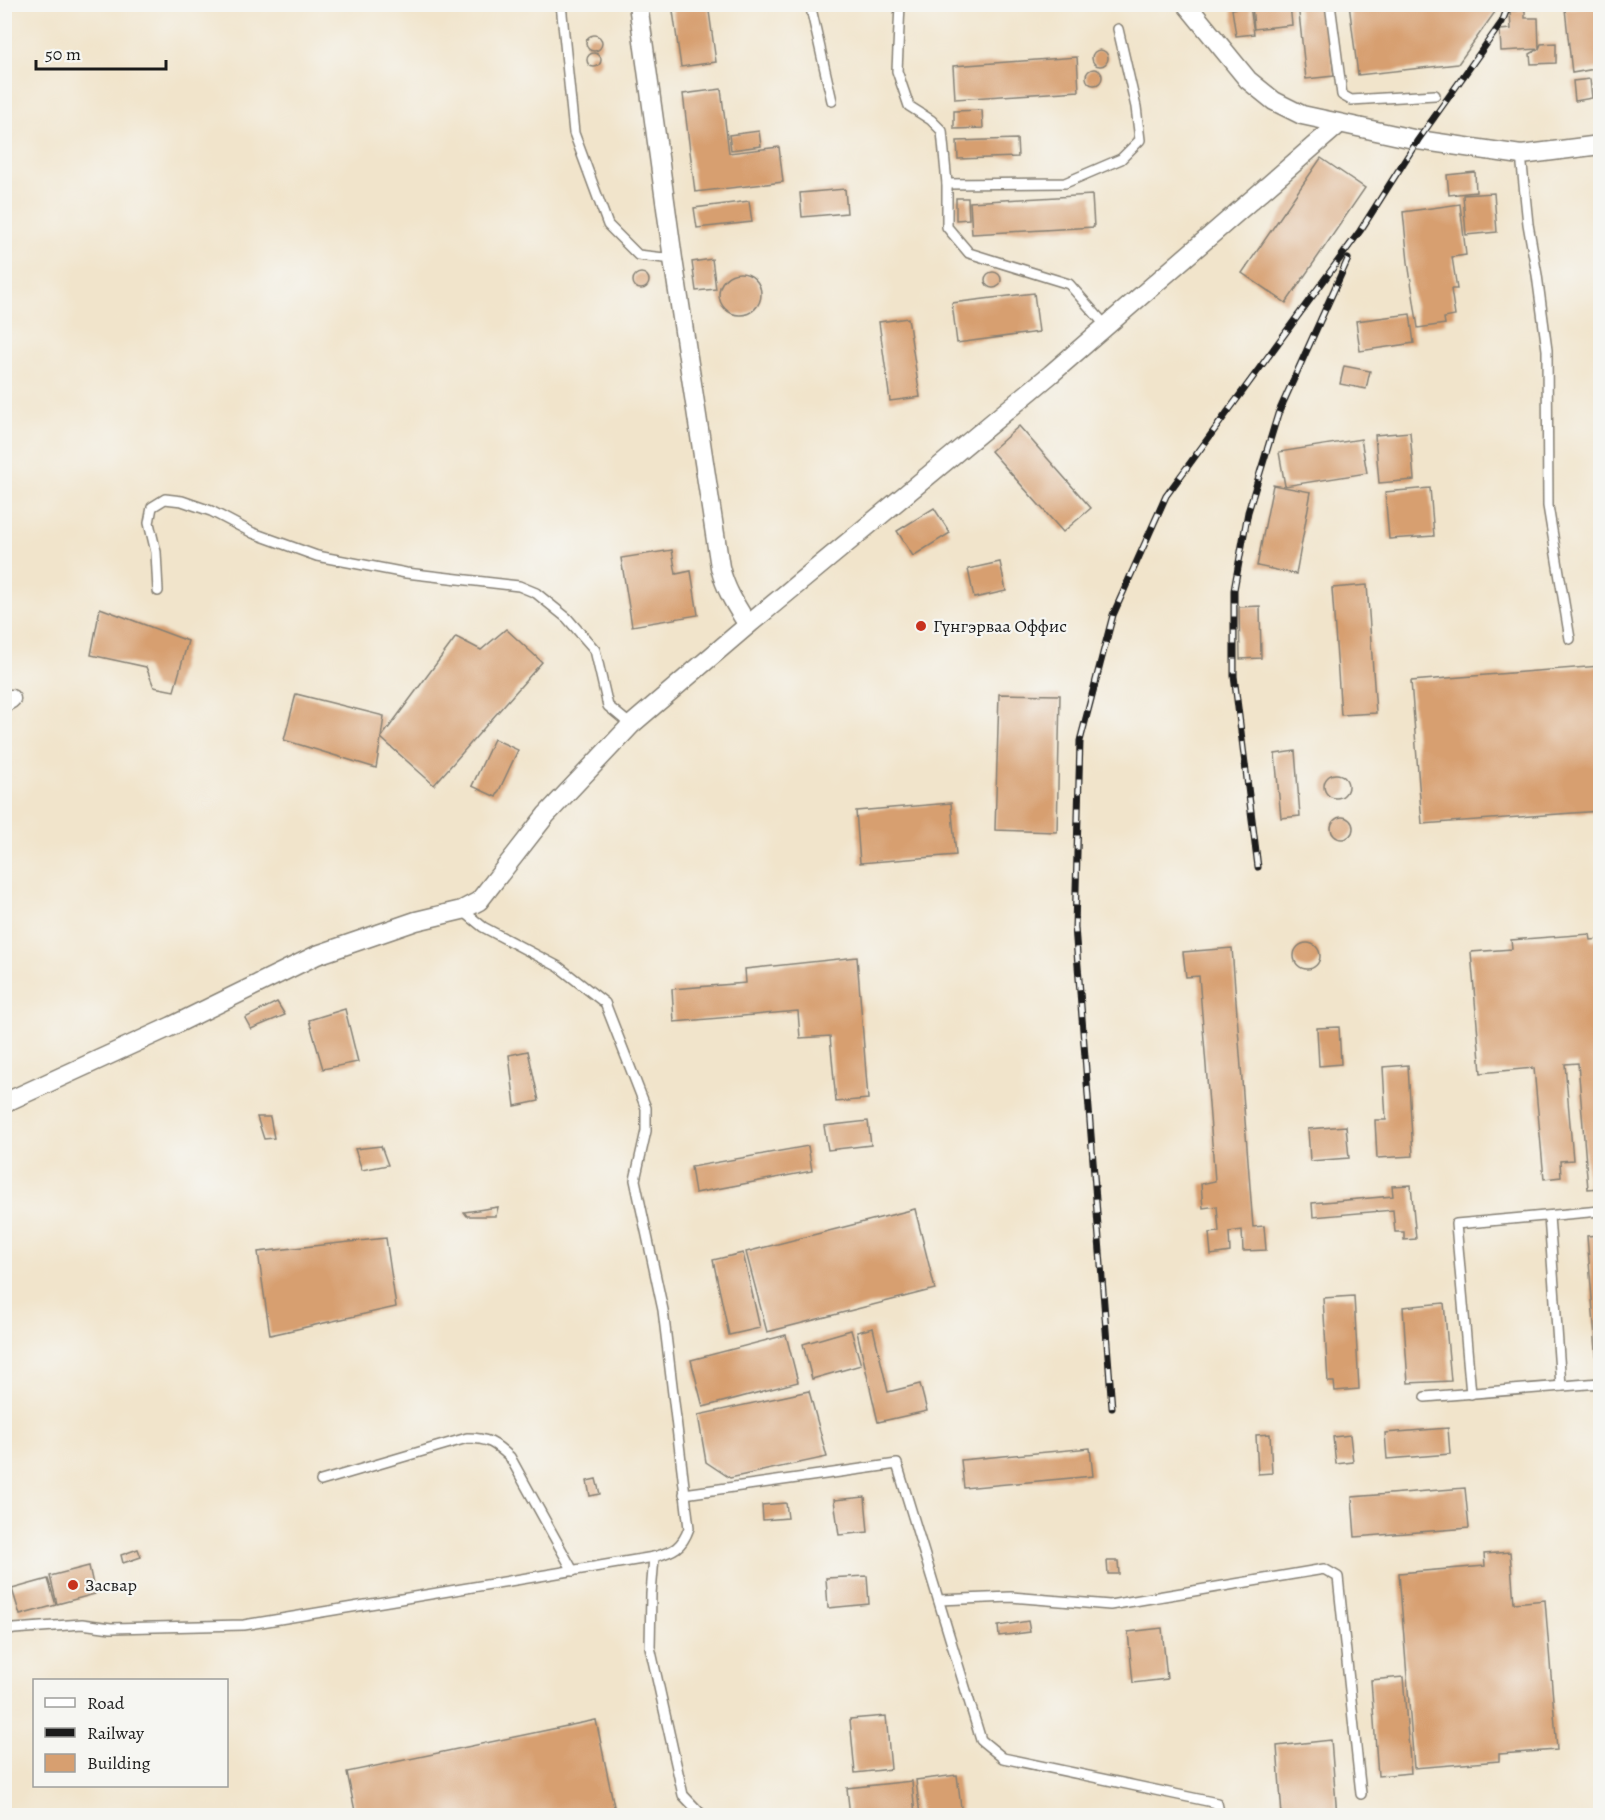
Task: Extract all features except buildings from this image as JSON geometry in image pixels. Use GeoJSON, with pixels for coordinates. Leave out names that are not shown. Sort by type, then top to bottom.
{"type":"FeatureCollection","features":[{"type":"Feature","properties":{"kind":"street"},"geometry":{"type":"LineString","coordinates":[[638,4],[720,567],[724,584],[748,624]]}},
{"type":"Feature","properties":{"kind":"street"},"geometry":{"type":"LineString","coordinates":[[1186,4],[1248,80],[1274,101],[1302,115],[1418,140],[1521,156],[1600,145]]}},
{"type":"Feature","properties":{"kind":"street"},"geometry":{"type":"LineString","coordinates":[[5,1101],[172,1026],[316,955],[416,921],[462,910],[479,901],[546,815],[631,725],[748,624],[1051,374],[1339,124]]}},
{"type":"Feature","properties":{"kind":"lane"},"geometry":{"type":"LineString","coordinates":[[561,4],[574,133],[608,225],[638,255],[674,259]]}},
{"type":"Feature","properties":{"kind":"lane"},"geometry":{"type":"LineString","coordinates":[[810,4],[832,101]]}},
{"type":"Feature","properties":{"kind":"lane"},"geometry":{"type":"LineString","coordinates":[[900,4],[897,71],[909,106],[931,120],[942,131],[947,184],[947,227],[969,252],[1069,284],[1106,326]]}},
{"type":"Feature","properties":{"kind":"lane"},"geometry":{"type":"LineString","coordinates":[[1330,4],[1342,95],[1351,100],[1436,95]]}},
{"type":"Feature","properties":{"kind":"lane"},"geometry":{"type":"LineString","coordinates":[[947,184],[1065,183],[1120,159],[1140,140],[1137,107],[1118,29]]}},
{"type":"Feature","properties":{"kind":"lane"},"geometry":{"type":"LineString","coordinates":[[1521,156],[1528,224],[1547,350],[1548,506],[1569,639]]}},
{"type":"Feature","properties":{"kind":"lane"},"geometry":{"type":"LineString","coordinates":[[159,591],[156,552],[149,523],[152,507],[165,499],[182,501],[211,511],[253,533],[317,556],[406,573],[519,586],[536,593],[567,618],[594,650],[608,706],[631,725]]}},
{"type":"Feature","properties":{"kind":"lane"},"geometry":{"type":"LineString","coordinates":[[4,1631],[82,1624],[111,1628],[244,1625],[654,1557],[674,1551],[685,1539],[689,1528],[663,1310],[635,1180],[646,1131],[646,1108],[605,1003],[559,967],[483,927],[462,910]]}},
{"type":"Feature","properties":{"kind":"lane"},"geometry":{"type":"LineString","coordinates":[[1471,1394],[1456,1224],[1600,1211]]}},
{"type":"Feature","properties":{"kind":"lane"},"geometry":{"type":"LineString","coordinates":[[1549,1216],[1561,1386]]}},
{"type":"Feature","properties":{"kind":"lane"},"geometry":{"type":"LineString","coordinates":[[1425,1397],[1600,1383]]}},
{"type":"Feature","properties":{"kind":"lane"},"geometry":{"type":"LineString","coordinates":[[321,1481],[467,1438],[483,1438],[497,1445],[510,1457],[573,1571]]}},
{"type":"Feature","properties":{"kind":"lane"},"geometry":{"type":"LineString","coordinates":[[684,1494],[897,1464],[981,1740],[1003,1758],[1217,1803],[1220,1815]]}},
{"type":"Feature","properties":{"kind":"lane"},"geometry":{"type":"LineString","coordinates":[[654,1557],[650,1647],[683,1795],[703,1815]]}},
{"type":"Feature","properties":{"kind":"lane"},"geometry":{"type":"LineString","coordinates":[[939,1600],[1011,1597],[1110,1605],[1324,1569],[1338,1577],[1361,1794]]}},
{"type":"Feature","properties":{"kind":"railway"},"geometry":{"type":"LineString","coordinates":[[1112,1408],[1075,927],[1080,741],[1113,615],[1166,496],[1360,231],[1418,140],[1502,22],[1509,4]]}},
{"type":"Feature","properties":{"kind":"railway"},"geometry":{"type":"LineString","coordinates":[[1258,867],[1234,676],[1234,590],[1248,512],[1278,414],[1348,259]]}},
{"type":"Feature","properties":{"kind":"place","name":"Гүнгэрваа Оффис"},"geometry":{"type":"Point","coordinates":[921,626]}},
{"type":"Feature","properties":{"kind":"place","name":"Засвар"},"geometry":{"type":"Point","coordinates":[73,1585]}}]}
